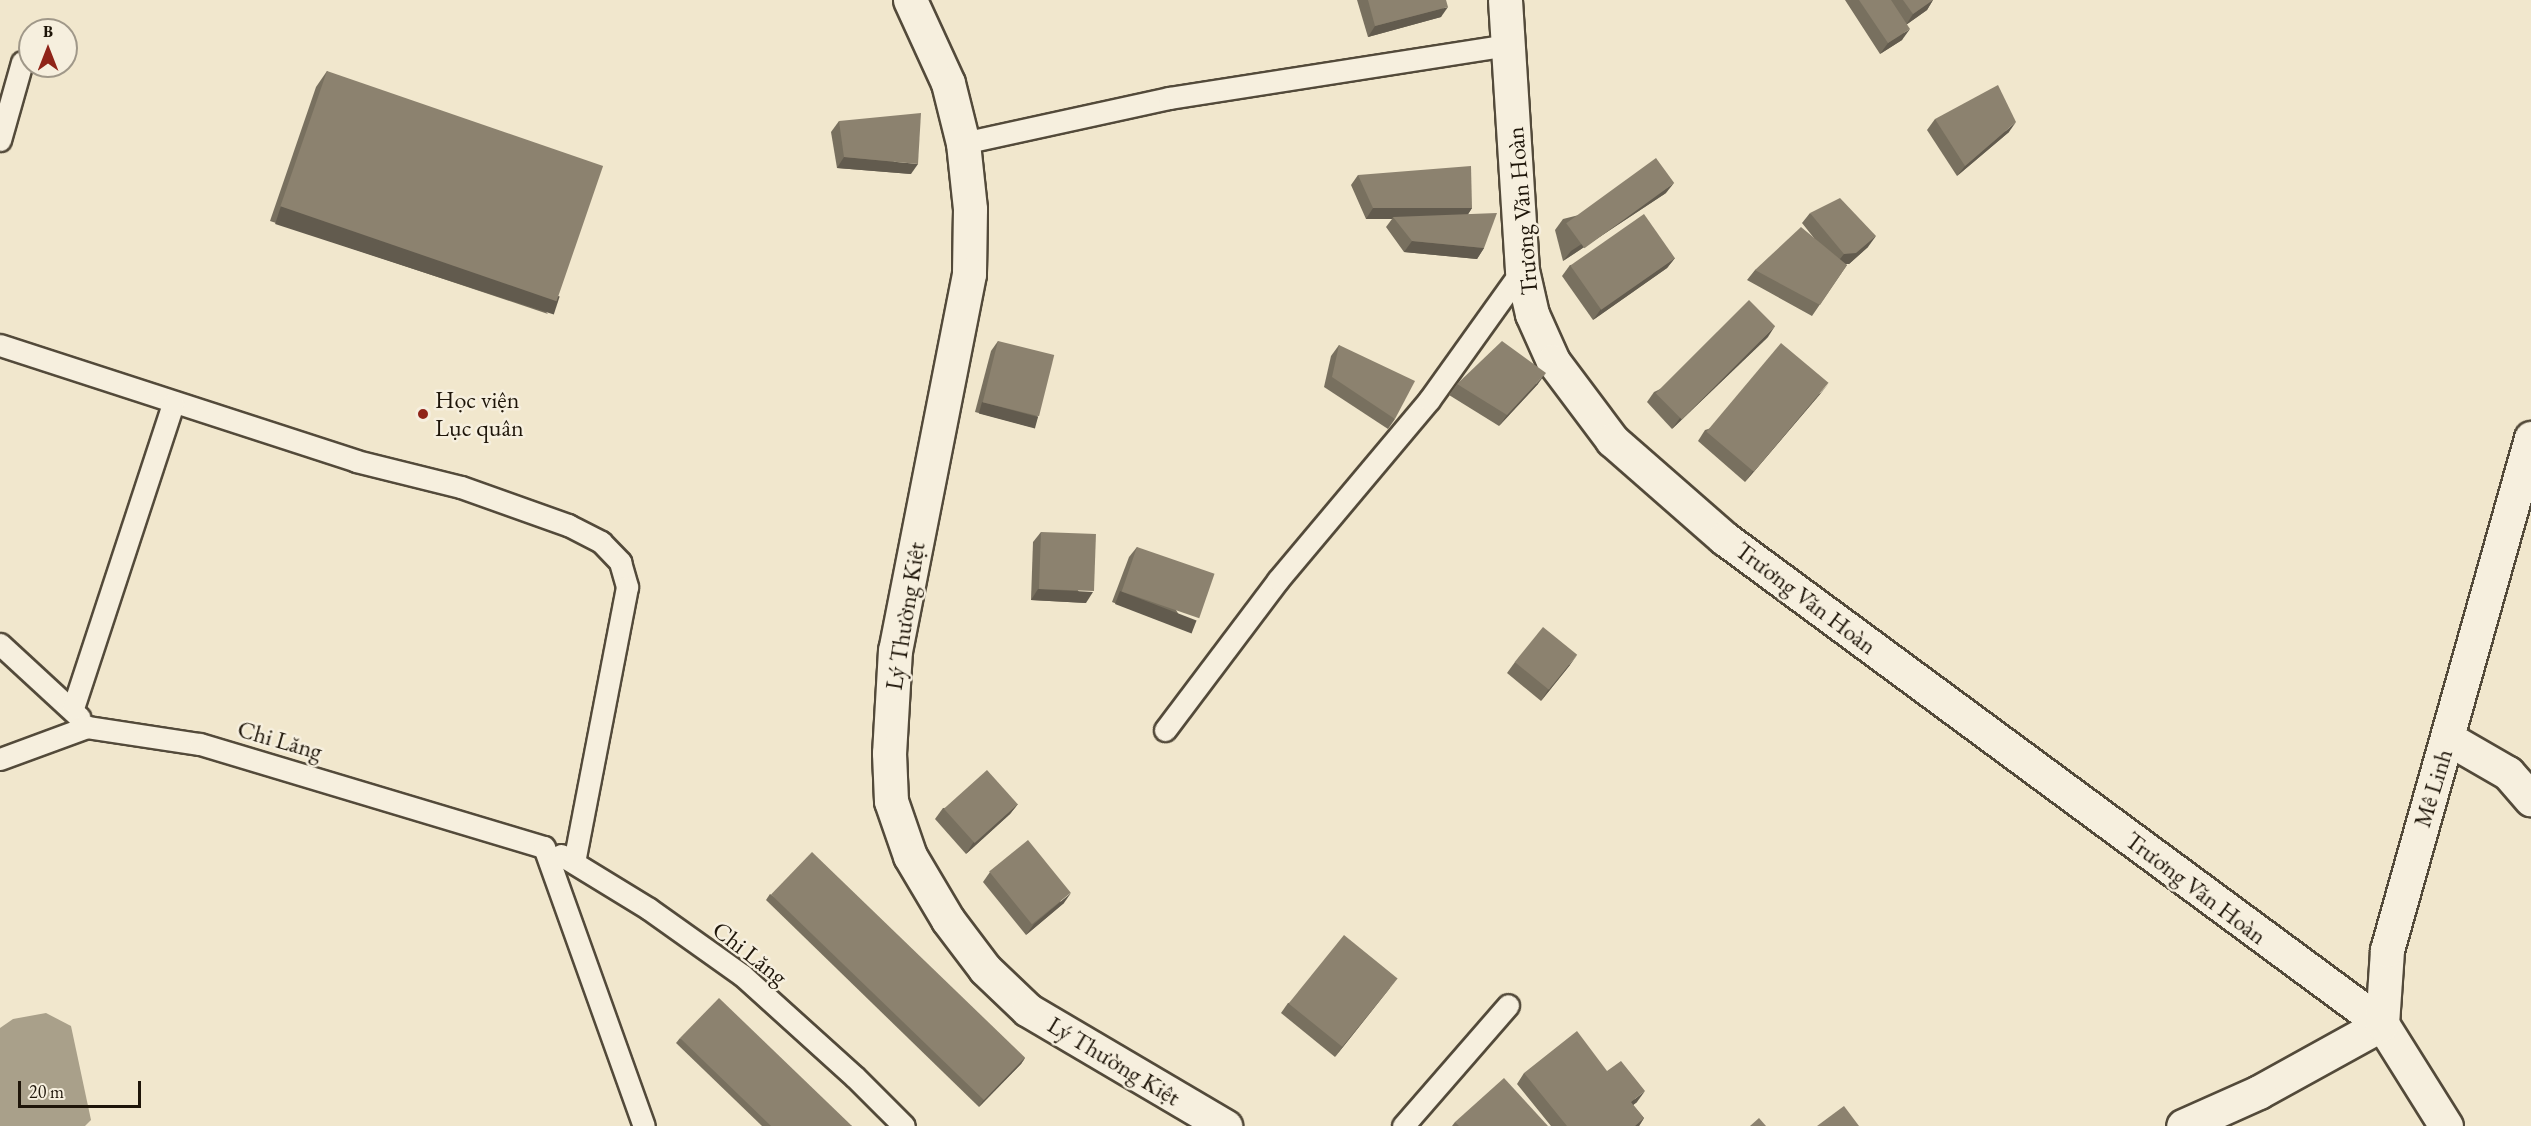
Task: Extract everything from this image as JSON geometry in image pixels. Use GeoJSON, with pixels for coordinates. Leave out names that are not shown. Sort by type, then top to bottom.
{"type":"FeatureCollection","features":[{"type":"Feature","properties":{"kind":"street","name":"Lý Thường Kiệt"},"geometry":{"type":"LineString","coordinates":[[910,0],[948,83],[963,143],[970,209],[969,274],[895,650],[889,753],[891,801],[910,856],[948,920],[985,969],[1028,1010],[1225,1126]]}},
{"type":"Feature","properties":{"kind":"street","name":"Trương Văn Hoàn"},"geometry":{"type":"LineString","coordinates":[[1505,0],[1522,270],[1532,314],[1553,361],[1612,440],[1724,538],[2382,1024]]}},
{"type":"Feature","properties":{"kind":"street","name":"Mê Linh"},"geometry":{"type":"LineString","coordinates":[[2382,1024],[2387,950],[2449,739],[2531,438]]}},
{"type":"Feature","properties":{"kind":"street"},"geometry":{"type":"LineString","coordinates":[[2449,739],[2508,773],[2531,799]]}},
{"type":"Feature","properties":{"kind":"street"},"geometry":{"type":"LineString","coordinates":[[2183,1126],[2259,1092],[2382,1024],[2446,1126]]}},
{"type":"Feature","properties":{"kind":"lane"},"geometry":{"type":"LineString","coordinates":[[963,143],[1169,98],[1508,45]]}},
{"type":"Feature","properties":{"kind":"lane"},"geometry":{"type":"LineString","coordinates":[[0,140],[18,76]]}},
{"type":"Feature","properties":{"kind":"lane"},"geometry":{"type":"LineString","coordinates":[[1165,730],[1278,580],[1429,400],[1522,270]]}},
{"type":"Feature","properties":{"kind":"lane"},"geometry":{"type":"LineString","coordinates":[[0,345],[172,404],[356,461],[461,487],[568,525],[601,542],[620,562],[627,587],[620,637],[574,862]]}},
{"type":"Feature","properties":{"kind":"lane"},"geometry":{"type":"LineString","coordinates":[[73,708],[172,404]]}},
{"type":"Feature","properties":{"kind":"lane"},"geometry":{"type":"LineString","coordinates":[[0,644],[73,708],[87,727]]}},
{"type":"Feature","properties":{"kind":"lane","name":"Chi Lăng"},"geometry":{"type":"LineString","coordinates":[[0,759],[87,727],[200,744],[544,847],[574,862],[742,975],[855,1077],[904,1126]]}},
{"type":"Feature","properties":{"kind":"lane"},"geometry":{"type":"LineString","coordinates":[[544,847],[644,1126]]}},
{"type":"Feature","properties":{"kind":"lane"},"geometry":{"type":"LineString","coordinates":[[1403,1126],[1508,1005]]}},
{"type":"Feature","properties":{"kind":"shaded area"},"geometry":{"type":"Polygon","coordinates":[[[46,1013],[71,1026],[91,1120],[85,1126],[0,1126],[0,1028],[13,1019],[46,1013]]]}},
{"type":"Feature","properties":{"kind":"building"},"geometry":{"type":"Polygon","coordinates":[[[1368,0],[1446,0],[1448,7],[1375,26],[1368,0]]]}},
{"type":"Feature","properties":{"kind":"building"},"geometry":{"type":"Polygon","coordinates":[[[1859,0],[1891,0],[1910,29],[1888,43],[1859,0]]]}},
{"type":"Feature","properties":{"kind":"building"},"geometry":{"type":"Polygon","coordinates":[[[1903,0],[1933,0],[1913,14],[1903,0]]]}},
{"type":"Feature","properties":{"kind":"building"},"geometry":{"type":"Polygon","coordinates":[[[327,71],[603,166],[557,301],[280,206],[327,71]]]}},
{"type":"Feature","properties":{"kind":"building"},"geometry":{"type":"Polygon","coordinates":[[[1998,85],[2016,122],[1965,166],[1935,119],[1998,85]]]}},
{"type":"Feature","properties":{"kind":"building"},"geometry":{"type":"Polygon","coordinates":[[[921,113],[918,164],[844,157],[839,121],[921,113]]]}},
{"type":"Feature","properties":{"kind":"building"},"geometry":{"type":"Polygon","coordinates":[[[1656,158],[1674,183],[1584,248],[1566,223],[1656,158]]]}},
{"type":"Feature","properties":{"kind":"building"},"geometry":{"type":"Polygon","coordinates":[[[1471,166],[1472,208],[1373,208],[1358,175],[1471,166]]]}},
{"type":"Feature","properties":{"kind":"building"},"geometry":{"type":"Polygon","coordinates":[[[1840,198],[1876,236],[1856,253],[1844,254],[1810,213],[1840,198]]]}},
{"type":"Feature","properties":{"kind":"building"},"geometry":{"type":"Polygon","coordinates":[[[1497,213],[1484,248],[1412,241],[1393,217],[1497,213]]]}},
{"type":"Feature","properties":{"kind":"building"},"geometry":{"type":"Polygon","coordinates":[[[1644,214],[1675,258],[1601,310],[1570,266],[1644,214]]]}},
{"type":"Feature","properties":{"kind":"building"},"geometry":{"type":"Polygon","coordinates":[[[1801,227],[1847,265],[1820,305],[1755,270],[1801,227]]]}},
{"type":"Feature","properties":{"kind":"building"},"geometry":{"type":"Polygon","coordinates":[[[1749,300],[1775,326],[1682,420],[1656,393],[1749,300]]]}},
{"type":"Feature","properties":{"kind":"building"},"geometry":{"type":"Polygon","coordinates":[[[998,341],[1054,355],[1039,416],[983,402],[998,341]]]}},
{"type":"Feature","properties":{"kind":"building"},"geometry":{"type":"Polygon","coordinates":[[[1502,341],[1546,373],[1507,415],[1457,384],[1502,341]]]}},
{"type":"Feature","properties":{"kind":"building"},"geometry":{"type":"Polygon","coordinates":[[[1781,343],[1828,383],[1754,472],[1706,432],[1781,343]]]}},
{"type":"Feature","properties":{"kind":"building"},"geometry":{"type":"Polygon","coordinates":[[[1339,345],[1415,381],[1395,419],[1332,377],[1339,345]]]}},
{"type":"Feature","properties":{"kind":"building"},"geometry":{"type":"Polygon","coordinates":[[[1041,532],[1096,534],[1094,591],[1039,589],[1041,532]]]}},
{"type":"Feature","properties":{"kind":"building"},"geometry":{"type":"Polygon","coordinates":[[[1137,547],[1215,574],[1199,618],[1122,591],[1137,547]]]}},
{"type":"Feature","properties":{"kind":"building"},"geometry":{"type":"Polygon","coordinates":[[[1543,627],[1577,655],[1549,690],[1515,662],[1543,627]]]}},
{"type":"Feature","properties":{"kind":"building"},"geometry":{"type":"Polygon","coordinates":[[[987,770],[1018,804],[975,843],[944,809],[987,770]]]}},
{"type":"Feature","properties":{"kind":"building"},"geometry":{"type":"Polygon","coordinates":[[[1028,840],[1071,893],[1032,924],[989,871],[1028,840]]]}},
{"type":"Feature","properties":{"kind":"building"},"geometry":{"type":"Polygon","coordinates":[[[812,852],[1025,1058],[984,1100],[771,894],[812,852]]]}},
{"type":"Feature","properties":{"kind":"building"},"geometry":{"type":"Polygon","coordinates":[[[1344,935],[1398,978],[1342,1047],[1289,1003],[1344,935]]]}},
{"type":"Feature","properties":{"kind":"building"},"geometry":{"type":"Polygon","coordinates":[[[719,998],[852,1126],[771,1126],[680,1038],[719,998]]]}},
{"type":"Feature","properties":{"kind":"building"},"geometry":{"type":"Polygon","coordinates":[[[1577,1031],[1607,1071],[1621,1061],[1645,1091],[1631,1102],[1644,1118],[1635,1126],[1567,1126],[1524,1073],[1577,1031]]]}},
{"type":"Feature","properties":{"kind":"building"},"geometry":{"type":"Polygon","coordinates":[[[1504,1078],[1548,1126],[1459,1126],[1455,1122],[1504,1078]]]}},
{"type":"Feature","properties":{"kind":"building"},"geometry":{"type":"Polygon","coordinates":[[[1844,1106],[1859,1126],[1817,1126],[1844,1106]]]}},
{"type":"Feature","properties":{"kind":"building"},"geometry":{"type":"Polygon","coordinates":[[[1759,1118],[1766,1126],[1750,1126],[1759,1118]]]}},
{"type":"Feature","properties":{"kind":"place","name":"Học viện Lục quân"},"geometry":{"type":"Point","coordinates":[423,414]}}]}
